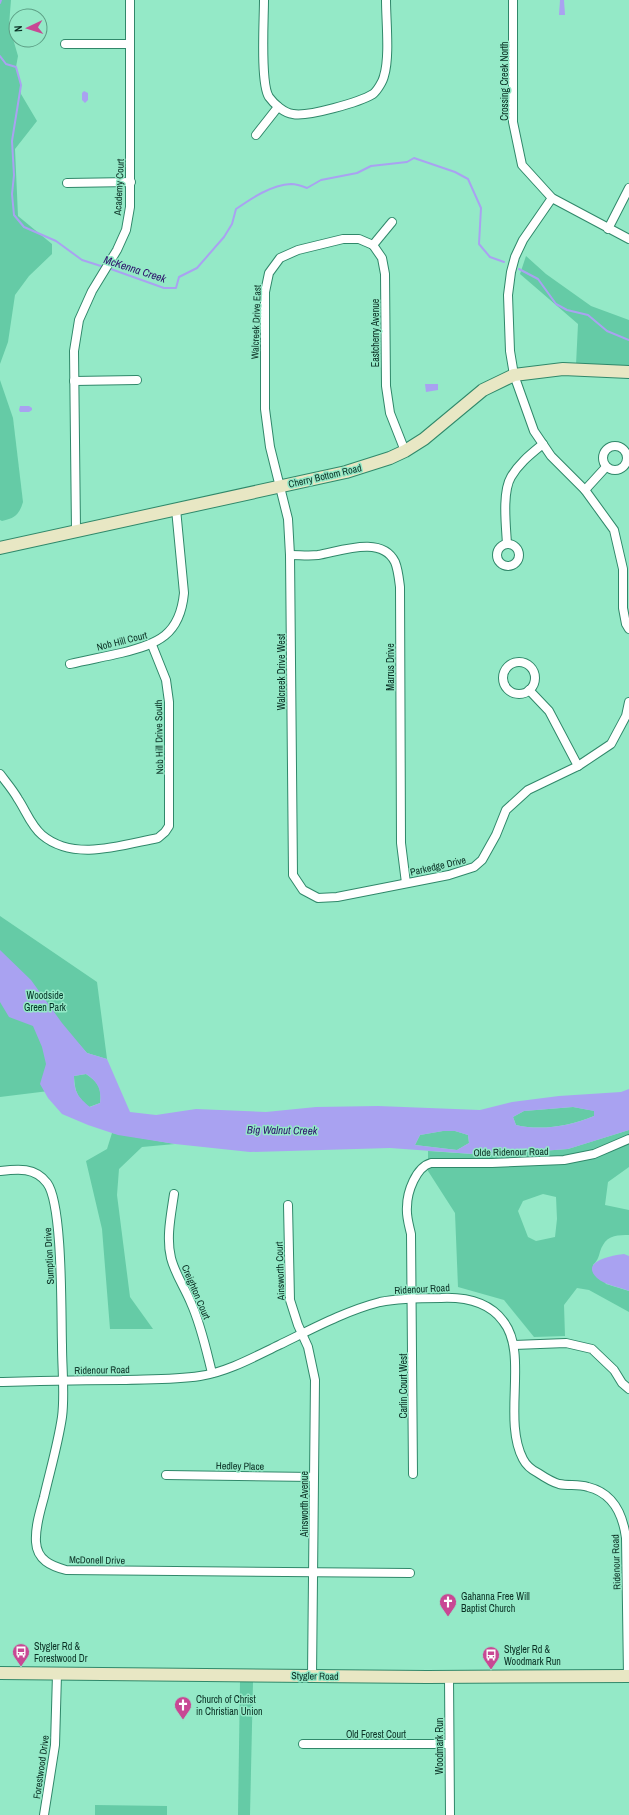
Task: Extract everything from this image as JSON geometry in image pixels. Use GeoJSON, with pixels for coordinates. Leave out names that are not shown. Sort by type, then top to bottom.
{"type":"FeatureCollection","features":[{"type":"Feature","properties":{"kind":"main road","name":"Cherry Bottom Road"},"geometry":{"type":"LineString","coordinates":[[0,548],[76,530],[346,472],[390,458],[405,451],[424,439],[483,390],[514,375],[563,370],[629,372]]}},
{"type":"Feature","properties":{"kind":"main road","name":"Stygler Road"},"geometry":{"type":"LineString","coordinates":[[0,1673],[449,1677],[629,1676]]}},
{"type":"Feature","properties":{"kind":"street","name":"Academy Court"},"geometry":{"type":"LineString","coordinates":[[76,530],[74,351],[79,320],[92,291],[110,262],[126,230],[130,207],[130,0]]}},
{"type":"Feature","properties":{"kind":"street"},"geometry":{"type":"LineString","coordinates":[[264,0],[264,83],[269,96],[278,107],[293,114],[311,113],[347,105],[374,93],[384,77],[386,57],[386,0]]}},
{"type":"Feature","properties":{"kind":"street","name":"Crossing Creek North"},"geometry":{"type":"LineString","coordinates":[[513,0],[513,122],[522,164],[552,198],[629,239]]}},
{"type":"Feature","properties":{"kind":"street"},"geometry":{"type":"LineString","coordinates":[[65,44],[130,44]]}},
{"type":"Feature","properties":{"kind":"street"},"geometry":{"type":"LineString","coordinates":[[256,135],[278,107]]}},
{"type":"Feature","properties":{"kind":"street"},"geometry":{"type":"LineString","coordinates":[[67,183],[131,182]]}},
{"type":"Feature","properties":{"kind":"street"},"geometry":{"type":"LineString","coordinates":[[608,229],[629,188]]}},
{"type":"Feature","properties":{"kind":"street"},"geometry":{"type":"LineString","coordinates":[[552,198],[523,240],[510,272],[508,294],[509,336],[514,375],[534,431],[551,456],[585,490],[614,530],[623,569],[623,608],[626,624],[629,629]]}},
{"type":"Feature","properties":{"kind":"street"},"geometry":{"type":"LineString","coordinates":[[373,245],[392,222]]}},
{"type":"Feature","properties":{"kind":"street","name":"Walcreek Drive East"},"geometry":{"type":"LineString","coordinates":[[280,486],[270,447],[265,410],[265,292],[269,273],[280,258],[298,250],[344,239],[359,238],[373,245]]}},
{"type":"Feature","properties":{"kind":"street","name":"Eastcherry Avenue"},"geometry":{"type":"LineString","coordinates":[[373,245],[382,258],[385,274],[386,386],[390,413],[405,451]]}},
{"type":"Feature","properties":{"kind":"street"},"geometry":{"type":"LineString","coordinates":[[74,381],[137,380]]}},
{"type":"Feature","properties":{"kind":"street"},"geometry":{"type":"LineString","coordinates":[[507,544],[506,493],[510,478],[525,458],[543,444]]}},
{"type":"Feature","properties":{"kind":"street"},"geometry":{"type":"LineString","coordinates":[[585,490],[606,467]]}},
{"type":"Feature","properties":{"kind":"street","name":"Walcreek Drive West"},"geometry":{"type":"LineString","coordinates":[[280,486],[288,519],[290,555],[292,859]]}},
{"type":"Feature","properties":{"kind":"street","name":"Nob Hill Court"},"geometry":{"type":"LineString","coordinates":[[70,664],[152,645],[166,634],[172,626],[178,617],[183,604],[184,580],[176,509]]}},
{"type":"Feature","properties":{"kind":"street","name":"Marrus Drive"},"geometry":{"type":"LineString","coordinates":[[290,555],[316,555],[358,547],[377,547],[388,553],[395,563],[400,587],[401,843],[406,883]]}},
{"type":"Feature","properties":{"kind":"street","name":"Nob Hill Drive South"},"geometry":{"type":"LineString","coordinates":[[0,774],[17,797],[32,823],[42,835],[69,849],[78,850],[102,848],[158,838],[169,826],[169,702],[166,680],[152,645]]}},
{"type":"Feature","properties":{"kind":"street"},"geometry":{"type":"LineString","coordinates":[[530,690],[548,711],[578,766]]}},
{"type":"Feature","properties":{"kind":"street","name":"Parkedge Drive"},"geometry":{"type":"LineString","coordinates":[[292,859],[293,875],[303,890],[318,898],[338,897],[449,875],[474,867],[486,854],[496,835],[506,810],[528,790],[578,766],[611,744],[626,716],[629,702]]}},
{"type":"Feature","properties":{"kind":"street","name":"Olde Ridenour Road"},"geometry":{"type":"LineString","coordinates":[[408,1195],[419,1171],[424,1165],[431,1163],[500,1163],[564,1160],[594,1154],[629,1139]]}},
{"type":"Feature","properties":{"kind":"street","name":"Sumption Drive"},"geometry":{"type":"LineString","coordinates":[[0,1171],[25,1169],[33,1171],[48,1184],[52,1194],[59,1237],[63,1381]]}},
{"type":"Feature","properties":{"kind":"street","name":"Creighton Court"},"geometry":{"type":"LineString","coordinates":[[174,1194],[169,1228],[171,1258],[177,1274],[192,1303],[201,1329],[212,1373]]}},
{"type":"Feature","properties":{"kind":"street","name":"Carlin Court West"},"geometry":{"type":"LineString","coordinates":[[408,1195],[406,1208],[411,1234],[413,1474]]}},
{"type":"Feature","properties":{"kind":"street","name":"Ainsworth Court"},"geometry":{"type":"LineString","coordinates":[[288,1205],[290,1300],[301,1334]]}},
{"type":"Feature","properties":{"kind":"street","name":"Ridenour Road"},"geometry":{"type":"LineString","coordinates":[[0,1382],[164,1379],[200,1376],[212,1373],[250,1358],[352,1311],[382,1302],[412,1298],[459,1298],[484,1304],[504,1321],[514,1345],[514,1435],[518,1450],[525,1463],[541,1475],[559,1484],[588,1487],[600,1492],[612,1501],[620,1512],[626,1538],[629,1676]]}},
{"type":"Feature","properties":{"kind":"street","name":"Ainsworth Avenue"},"geometry":{"type":"LineString","coordinates":[[301,1334],[308,1347],[315,1380],[312,1676]]}},
{"type":"Feature","properties":{"kind":"street"},"geometry":{"type":"LineString","coordinates":[[514,1345],[566,1343],[592,1349],[614,1370],[622,1383],[629,1389]]}},
{"type":"Feature","properties":{"kind":"street","name":"McDonell Drive"},"geometry":{"type":"LineString","coordinates":[[63,1381],[60,1429],[37,1524],[36,1543],[41,1558],[52,1567],[66,1570],[410,1573]]}},
{"type":"Feature","properties":{"kind":"street","name":"Hedley Place"},"geometry":{"type":"LineString","coordinates":[[166,1476],[314,1477]]}},
{"type":"Feature","properties":{"kind":"street","name":"Forestwood Drive"},"geometry":{"type":"LineString","coordinates":[[44,1815],[55,1745],[57,1674]]}},
{"type":"Feature","properties":{"kind":"street","name":"Woodmark Run"},"geometry":{"type":"LineString","coordinates":[[449,1677],[450,1815]]}},
{"type":"Feature","properties":{"kind":"street","name":"Old Forest Court"},"geometry":{"type":"LineString","coordinates":[[303,1744],[450,1744]]}},
{"type":"Feature","properties":{"kind":"green space"},"geometry":{"type":"Polygon","coordinates":[[[0,0],[11,0],[10,8],[8,8],[8,48],[16,48],[18,56],[16,67],[21,85],[21,94],[37,121],[15,149],[18,216],[52,244],[52,254],[29,276],[15,295],[8,342],[0,364],[0,0]]]}},
{"type":"Feature","properties":{"kind":"green space"},"geometry":{"type":"Polygon","coordinates":[[[526,256],[546,274],[591,306],[629,320],[629,368],[576,365],[578,324],[520,274],[526,256]]]}},
{"type":"Feature","properties":{"kind":"green space"},"geometry":{"type":"Polygon","coordinates":[[[0,380],[13,418],[23,502],[16,515],[10,519],[2,521],[0,520],[0,380]]]}},
{"type":"Feature","properties":{"kind":"green space","name":"Woodside Green Park"},"geometry":{"type":"Polygon","coordinates":[[[0,916],[97,982],[107,1059],[87,1053],[79,1044],[65,1089],[0,1097],[0,916]]]}},
{"type":"Feature","properties":{"kind":"green space"},"geometry":{"type":"Polygon","coordinates":[[[86,1074],[94,1080],[100,1089],[100,1103],[89,1107],[77,1094],[74,1082],[74,1076],[86,1074]]]}},
{"type":"Feature","properties":{"kind":"green space"},"geometry":{"type":"Polygon","coordinates":[[[573,1107],[595,1111],[594,1116],[565,1125],[535,1128],[516,1125],[513,1117],[524,1111],[573,1107]]]}},
{"type":"Feature","properties":{"kind":"green space"},"geometry":{"type":"Polygon","coordinates":[[[629,1130],[629,1167],[608,1182],[605,1205],[629,1210],[629,1235],[611,1237],[608,1239],[600,1250],[597,1260],[593,1265],[606,1284],[629,1291],[629,1312],[589,1290],[577,1288],[564,1305],[565,1336],[534,1337],[504,1300],[458,1287],[455,1213],[428,1171],[428,1151],[487,1155],[568,1149],[629,1130]],[[543,1194],[523,1201],[518,1211],[528,1237],[536,1241],[555,1237],[557,1219],[556,1197],[543,1194]]]}},
{"type":"Feature","properties":{"kind":"green space"},"geometry":{"type":"Polygon","coordinates":[[[443,1131],[455,1131],[468,1135],[469,1143],[457,1150],[415,1145],[420,1135],[443,1131]]]}},
{"type":"Feature","properties":{"kind":"green space"},"geometry":{"type":"Polygon","coordinates":[[[112,1133],[175,1144],[142,1147],[119,1169],[117,1195],[130,1297],[153,1329],[110,1329],[102,1229],[86,1161],[107,1149],[112,1133]]]}},
{"type":"Feature","properties":{"kind":"green space"},"geometry":{"type":"Polygon","coordinates":[[[240,1681],[253,1682],[250,1815],[238,1815],[240,1681]]]}},
{"type":"Feature","properties":{"kind":"green space"},"geometry":{"type":"Polygon","coordinates":[[[95,1805],[167,1806],[167,1815],[95,1815],[95,1805]]]}},
{"type":"Feature","properties":{"kind":"water"},"geometry":{"type":"Polygon","coordinates":[[[560,0],[564,0],[565,15],[559,15],[560,0]]]}},
{"type":"Feature","properties":{"kind":"water"},"geometry":{"type":"Polygon","coordinates":[[[84,91],[88,93],[88,100],[85,103],[82,100],[82,93],[84,91]]]}},
{"type":"Feature","properties":{"kind":"water"},"geometry":{"type":"Polygon","coordinates":[[[425,384],[438,384],[438,390],[426,392],[425,384]]]}},
{"type":"Feature","properties":{"kind":"water"},"geometry":{"type":"Polygon","coordinates":[[[20,406],[29,406],[32,410],[29,412],[20,412],[20,406]]]}},
{"type":"Feature","properties":{"kind":"water","name":"Big Walnut Creek"},"geometry":{"type":"Polygon","coordinates":[[[0,950],[31,980],[62,1023],[87,1053],[107,1059],[130,1112],[156,1115],[196,1109],[266,1112],[316,1107],[378,1106],[480,1110],[512,1102],[559,1096],[621,1092],[629,1089],[629,1130],[568,1149],[487,1155],[390,1148],[250,1152],[175,1144],[118,1135],[62,1114],[48,1098],[40,1084],[46,1064],[42,1047],[33,1026],[9,1017],[0,1002],[0,950]],[[86,1074],[74,1076],[74,1082],[78,1094],[90,1107],[100,1103],[100,1094],[96,1083],[86,1074]],[[573,1107],[524,1111],[513,1117],[516,1125],[536,1128],[566,1125],[594,1116],[594,1111],[573,1107]],[[443,1131],[420,1135],[415,1145],[457,1150],[469,1143],[468,1135],[455,1131],[443,1131]]]}},
{"type":"Feature","properties":{"kind":"water"},"geometry":{"type":"Polygon","coordinates":[[[624,1254],[629,1256],[629,1291],[612,1286],[597,1278],[592,1267],[600,1260],[624,1254]]]}},
{"type":"Feature","properties":{"kind":"waterway","name":"McKenna Creek"},"geometry":{"type":"LineString","coordinates":[[0,56],[6,64],[16,67],[21,85],[12,141],[14,175],[12,194],[14,215],[24,227],[56,241],[82,260],[104,267]]}},
{"type":"Feature","properties":{"kind":"waterway","name":"McKenna Creek"},"geometry":{"type":"LineString","coordinates":[[108,268],[164,288],[176,288],[179,277],[197,268],[224,237],[232,224],[236,209],[269,189],[291,184],[307,188],[321,180],[357,173],[371,166],[407,162],[414,158],[455,172],[468,179],[481,208],[479,244],[490,257],[504,262]]}},
{"type":"Feature","properties":{"kind":"waterway","name":"McKenna Creek"},"geometry":{"type":"LineString","coordinates":[[519,269],[538,279],[556,304],[567,310],[588,315],[607,331],[629,340]]}},
{"type":"Feature","properties":{"kind":"place","name":"Gahanna Free Will Baptist Church"},"geometry":{"type":"Point","coordinates":[448,1617]}},
{"type":"Feature","properties":{"kind":"place","name":"Stygler Rd & Forestwood Dr"},"geometry":{"type":"Point","coordinates":[21,1667]}},
{"type":"Feature","properties":{"kind":"place","name":"Stygler Rd & Woodmark Run"},"geometry":{"type":"Point","coordinates":[491,1670]}},
{"type":"Feature","properties":{"kind":"place","name":"Church of Christ in Christian Union"},"geometry":{"type":"Point","coordinates":[183,1720]}}]}
